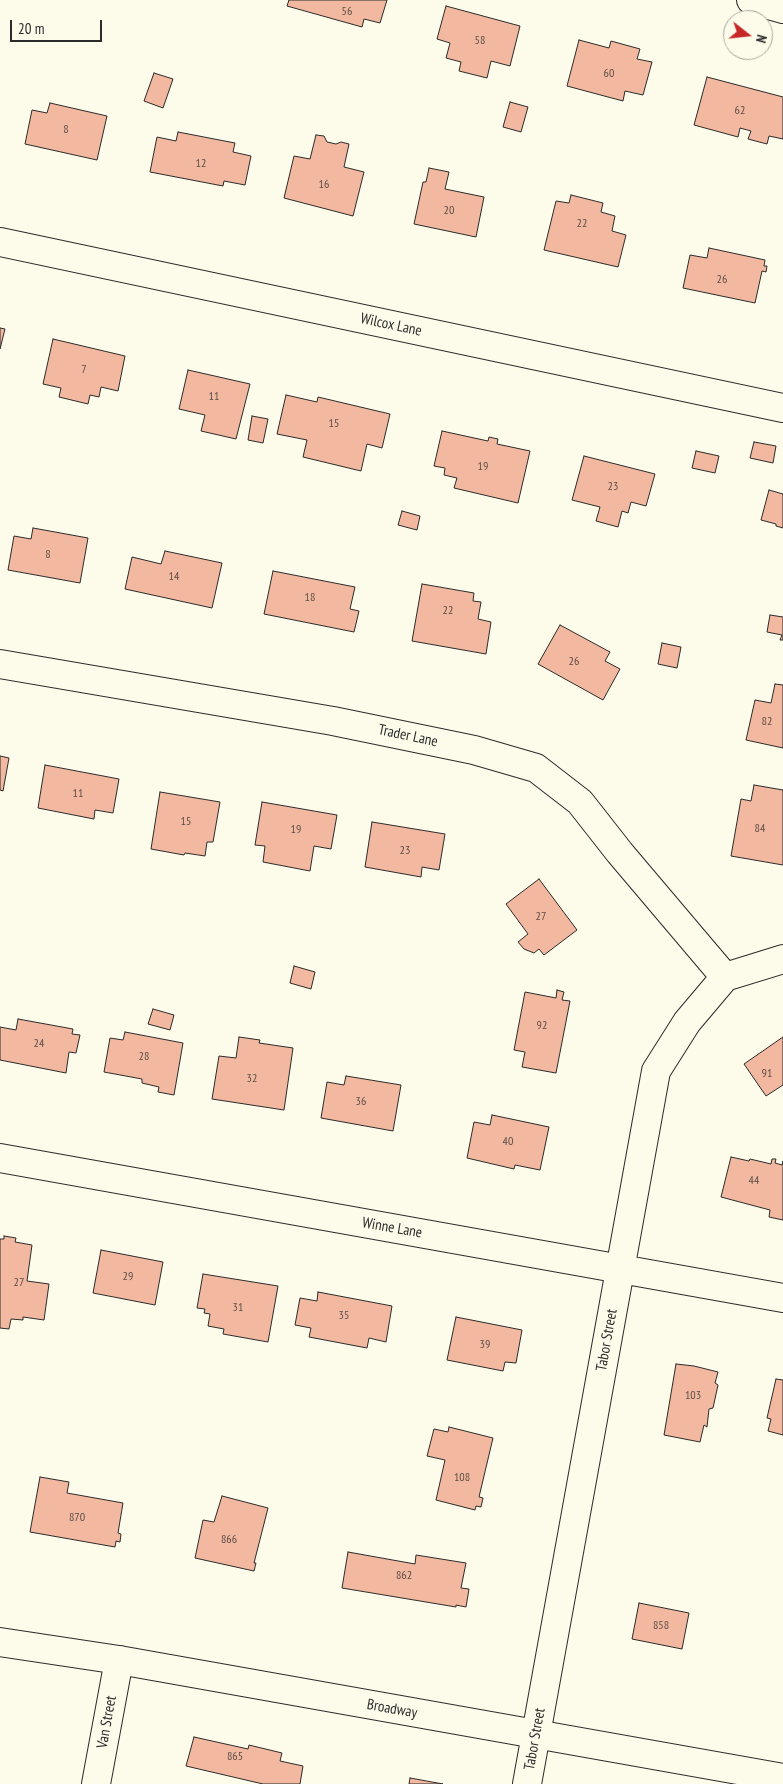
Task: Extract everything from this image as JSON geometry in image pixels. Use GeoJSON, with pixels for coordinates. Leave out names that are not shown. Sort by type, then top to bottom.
{"type":"FeatureCollection","features":[{"type":"Feature","properties":{"kind":"street"},"geometry":{"type":"LineString","coordinates":[[751,0],[783,9]]}},
{"type":"Feature","properties":{"kind":"street","name":"Wilcox Lane"},"geometry":{"type":"LineString","coordinates":[[0,242],[783,408]]}},
{"type":"Feature","properties":{"kind":"street","name":"Trader Lane"},"geometry":{"type":"LineString","coordinates":[[0,664],[333,721],[474,750],[536,768],[580,802],[620,853],[725,977]]}},
{"type":"Feature","properties":{"kind":"street"},"geometry":{"type":"LineString","coordinates":[[725,977],[783,959]]}},
{"type":"Feature","properties":{"kind":"street","name":"Tabor Street"},"geometry":{"type":"LineString","coordinates":[[527,1784],[656,1072],[687,1022],[725,977]]}},
{"type":"Feature","properties":{"kind":"street","name":"Winne Lane"},"geometry":{"type":"LineString","coordinates":[[0,1158],[783,1298]]}},
{"type":"Feature","properties":{"kind":"street","name":"Broadway"},"geometry":{"type":"LineString","coordinates":[[0,1642],[118,1660],[783,1778]]}},
{"type":"Feature","properties":{"kind":"street","name":"Van Street"},"geometry":{"type":"LineString","coordinates":[[96,1784],[118,1660]]}},
{"type":"Feature","properties":{"kind":"building"},"geometry":{"type":"Polygon","coordinates":[[[289,0],[387,0],[380,23],[364,19],[362,27],[287,6],[289,0]]]}},
{"type":"Feature","properties":{"kind":"building"},"geometry":{"type":"Polygon","coordinates":[[[446,6],[520,26],[510,66],[491,61],[487,78],[459,71],[461,62],[446,58],[450,43],[437,39],[446,6]]]}},
{"type":"Feature","properties":{"kind":"building"},"geometry":{"type":"Polygon","coordinates":[[[579,40],[609,48],[611,41],[640,49],[637,59],[652,62],[643,95],[625,91],[623,101],[567,86],[579,40]]]}},
{"type":"Feature","properties":{"kind":"building"},"geometry":{"type":"Polygon","coordinates":[[[154,73],[173,79],[163,108],[144,101],[154,73]]]}},
{"type":"Feature","properties":{"kind":"building"},"geometry":{"type":"Polygon","coordinates":[[[707,77],[783,97],[783,139],[769,136],[767,144],[748,139],[751,131],[740,128],[738,137],[694,125],[707,77]]]}},
{"type":"Feature","properties":{"kind":"building"},"geometry":{"type":"Polygon","coordinates":[[[510,102],[528,107],[521,132],[503,127],[510,102]]]}},
{"type":"Feature","properties":{"kind":"building"},"geometry":{"type":"Polygon","coordinates":[[[50,103],[107,116],[97,160],[25,144],[32,110],[47,113],[50,103]]]}},
{"type":"Feature","properties":{"kind":"building"},"geometry":{"type":"Polygon","coordinates":[[[178,132],[235,143],[233,152],[251,156],[245,185],[224,181],[223,186],[150,172],[157,137],[176,141],[178,132]]]}},
{"type":"Feature","properties":{"kind":"building"},"geometry":{"type":"Polygon","coordinates":[[[316,135],[324,136],[327,142],[349,144],[344,167],[364,172],[353,216],[284,198],[294,156],[310,159],[316,135]]]}},
{"type":"Feature","properties":{"kind":"building"},"geometry":{"type":"Polygon","coordinates":[[[429,168],[449,172],[445,189],[484,197],[476,237],[414,224],[423,182],[426,182],[429,168]]]}},
{"type":"Feature","properties":{"kind":"building"},"geometry":{"type":"Polygon","coordinates":[[[571,195],[603,203],[601,212],[615,216],[612,231],[626,235],[618,267],[544,250],[556,201],[569,203],[571,195]]]}},
{"type":"Feature","properties":{"kind":"building"},"geometry":{"type":"Polygon","coordinates":[[[709,248],[765,260],[766,272],[762,271],[755,303],[683,288],[690,255],[707,258],[709,248]]]}},
{"type":"Feature","properties":{"kind":"building"},"geometry":{"type":"Polygon","coordinates":[[[0,328],[5,329],[0,349],[0,328]]]}},
{"type":"Feature","properties":{"kind":"building"},"geometry":{"type":"Polygon","coordinates":[[[53,339],[125,356],[118,391],[101,387],[99,397],[90,395],[88,404],[59,397],[61,388],[43,384],[53,339]]]}},
{"type":"Feature","properties":{"kind":"building"},"geometry":{"type":"Polygon","coordinates":[[[188,370],[250,384],[236,439],[201,431],[205,415],[179,409],[188,370]]]}},
{"type":"Feature","properties":{"kind":"building"},"geometry":{"type":"Polygon","coordinates":[[[286,395],[317,402],[318,397],[390,414],[382,448],[367,444],[361,471],[303,457],[307,440],[277,434],[286,395]]]}},
{"type":"Feature","properties":{"kind":"building"},"geometry":{"type":"Polygon","coordinates":[[[252,416],[268,419],[263,443],[248,440],[252,416]]]}},
{"type":"Feature","properties":{"kind":"building"},"geometry":{"type":"Polygon","coordinates":[[[442,431],[488,441],[489,437],[498,439],[497,444],[530,451],[518,503],[454,488],[457,478],[444,475],[445,468],[434,466],[442,431]]]}},
{"type":"Feature","properties":{"kind":"building"},"geometry":{"type":"Polygon","coordinates":[[[754,442],[776,446],[773,463],[750,458],[754,442]]]}},
{"type":"Feature","properties":{"kind":"building"},"geometry":{"type":"Polygon","coordinates":[[[696,451],[719,456],[715,473],[692,468],[696,451]]]}},
{"type":"Feature","properties":{"kind":"building"},"geometry":{"type":"Polygon","coordinates":[[[584,456],[655,474],[646,506],[631,502],[628,513],[622,511],[618,527],[596,521],[600,507],[572,500],[584,456]]]}},
{"type":"Feature","properties":{"kind":"building"},"geometry":{"type":"Polygon","coordinates":[[[769,490],[783,494],[783,528],[761,520],[769,490]]]}},
{"type":"Feature","properties":{"kind":"building"},"geometry":{"type":"Polygon","coordinates":[[[402,511],[420,516],[417,530],[398,525],[402,511]]]}},
{"type":"Feature","properties":{"kind":"building"},"geometry":{"type":"Polygon","coordinates":[[[33,528],[88,538],[80,583],[8,570],[14,536],[31,539],[33,528]]]}},
{"type":"Feature","properties":{"kind":"building"},"geometry":{"type":"Polygon","coordinates":[[[165,551],[222,563],[212,608],[125,589],[132,557],[161,564],[165,551]]]}},
{"type":"Feature","properties":{"kind":"building"},"geometry":{"type":"Polygon","coordinates":[[[273,571],[355,587],[350,609],[359,611],[354,632],[264,614],[273,571]]]}},
{"type":"Feature","properties":{"kind":"building"},"geometry":{"type":"Polygon","coordinates":[[[422,584],[474,593],[473,601],[481,602],[478,619],[491,622],[486,654],[412,641],[422,584]]]}},
{"type":"Feature","properties":{"kind":"building"},"geometry":{"type":"Polygon","coordinates":[[[770,615],[783,617],[783,640],[780,640],[782,635],[767,632],[770,615]]]}},
{"type":"Feature","properties":{"kind":"building"},"geometry":{"type":"Polygon","coordinates":[[[560,625],[610,652],[605,661],[620,669],[603,700],[538,664],[560,625]]]}},
{"type":"Feature","properties":{"kind":"building"},"geometry":{"type":"Polygon","coordinates":[[[662,643],[681,647],[677,668],[658,664],[662,643]]]}},
{"type":"Feature","properties":{"kind":"building"},"geometry":{"type":"Polygon","coordinates":[[[775,684],[783,685],[783,748],[746,740],[755,700],[771,703],[775,684]]]}},
{"type":"Feature","properties":{"kind":"building"},"geometry":{"type":"Polygon","coordinates":[[[0,756],[9,758],[3,791],[0,790],[0,756]]]}},
{"type":"Feature","properties":{"kind":"building"},"geometry":{"type":"Polygon","coordinates":[[[45,765],[119,779],[113,813],[95,810],[94,819],[38,808],[45,765]]]}},
{"type":"Feature","properties":{"kind":"building"},"geometry":{"type":"Polygon","coordinates":[[[754,785],[783,790],[783,865],[731,856],[741,799],[751,801],[754,785]]]}},
{"type":"Feature","properties":{"kind":"building"},"geometry":{"type":"Polygon","coordinates":[[[160,792],[220,802],[213,842],[207,842],[205,856],[185,853],[184,855],[151,849],[160,792]]]}},
{"type":"Feature","properties":{"kind":"building"},"geometry":{"type":"Polygon","coordinates":[[[262,802],[337,815],[331,849],[314,846],[310,871],[263,862],[265,846],[255,845],[262,802]]]}},
{"type":"Feature","properties":{"kind":"building"},"geometry":{"type":"Polygon","coordinates":[[[372,822],[445,834],[439,870],[422,867],[421,877],[365,867],[372,822]]]}},
{"type":"Feature","properties":{"kind":"building"},"geometry":{"type":"Polygon","coordinates":[[[539,879],[577,930],[544,955],[539,949],[534,953],[524,949],[518,942],[528,934],[506,904],[539,879]]]}},
{"type":"Feature","properties":{"kind":"building"},"geometry":{"type":"Polygon","coordinates":[[[294,966],[315,972],[311,989],[290,983],[294,966]]]}},
{"type":"Feature","properties":{"kind":"building"},"geometry":{"type":"Polygon","coordinates":[[[557,990],[564,992],[562,1000],[570,1001],[556,1073],[522,1067],[525,1052],[514,1050],[525,992],[556,998],[557,990]]]}},
{"type":"Feature","properties":{"kind":"building"},"geometry":{"type":"Polygon","coordinates":[[[153,1009],[174,1015],[170,1030],[148,1024],[153,1009]]]}},
{"type":"Feature","properties":{"kind":"building"},"geometry":{"type":"Polygon","coordinates":[[[18,1019],[73,1029],[72,1034],[80,1035],[76,1053],[69,1052],[66,1073],[0,1060],[0,1027],[16,1030],[18,1019]]]}},
{"type":"Feature","properties":{"kind":"building"},"geometry":{"type":"Polygon","coordinates":[[[125,1032],[183,1043],[174,1095],[158,1092],[159,1087],[142,1083],[142,1079],[104,1072],[110,1038],[123,1040],[125,1032]]]}},
{"type":"Feature","properties":{"kind":"building"},"geometry":{"type":"Polygon","coordinates":[[[239,1037],[260,1040],[259,1043],[293,1048],[284,1110],[212,1099],[219,1056],[236,1058],[239,1037]]]}},
{"type":"Feature","properties":{"kind":"building"},"geometry":{"type":"Polygon","coordinates":[[[783,1037],[783,1085],[766,1096],[744,1064],[783,1037]]]}},
{"type":"Feature","properties":{"kind":"building"},"geometry":{"type":"Polygon","coordinates":[[[346,1076],[401,1085],[393,1131],[321,1118],[327,1082],[344,1085],[346,1076]]]}},
{"type":"Feature","properties":{"kind":"building"},"geometry":{"type":"Polygon","coordinates":[[[492,1115],[549,1127],[540,1170],[515,1165],[514,1169],[467,1158],[474,1122],[490,1125],[492,1115]]]}},
{"type":"Feature","properties":{"kind":"building"},"geometry":{"type":"Polygon","coordinates":[[[731,1157],[771,1164],[772,1159],[776,1159],[775,1163],[782,1165],[783,1161],[783,1220],[769,1217],[770,1210],[721,1197],[731,1157]]]}},
{"type":"Feature","properties":{"kind":"building"},"geometry":{"type":"Polygon","coordinates":[[[4,1236],[16,1238],[15,1242],[32,1245],[27,1281],[49,1284],[44,1320],[23,1317],[23,1320],[11,1319],[9,1329],[0,1328],[0,1239],[4,1239],[4,1236]]]}},
{"type":"Feature","properties":{"kind":"building"},"geometry":{"type":"Polygon","coordinates":[[[101,1250],[163,1262],[155,1305],[93,1293],[101,1250]]]}},
{"type":"Feature","properties":{"kind":"building"},"geometry":{"type":"Polygon","coordinates":[[[203,1274],[278,1286],[268,1342],[223,1334],[224,1329],[208,1326],[210,1314],[204,1313],[205,1309],[197,1308],[203,1274]]]}},
{"type":"Feature","properties":{"kind":"building"},"geometry":{"type":"Polygon","coordinates":[[[318,1292],[392,1306],[386,1342],[369,1338],[367,1348],[309,1337],[311,1328],[295,1325],[300,1298],[317,1301],[318,1292]]]}},
{"type":"Feature","properties":{"kind":"building"},"geometry":{"type":"Polygon","coordinates":[[[456,1317],[522,1330],[516,1363],[505,1362],[503,1371],[447,1360],[456,1317]]]}},
{"type":"Feature","properties":{"kind":"building"},"geometry":{"type":"Polygon","coordinates":[[[676,1364],[718,1372],[715,1383],[718,1385],[713,1408],[709,1409],[707,1427],[704,1425],[700,1442],[664,1435],[676,1364]]]}},
{"type":"Feature","properties":{"kind":"building"},"geometry":{"type":"Polygon","coordinates":[[[776,1379],[783,1380],[783,1435],[768,1431],[771,1419],[767,1418],[776,1379]]]}},
{"type":"Feature","properties":{"kind":"building"},"geometry":{"type":"Polygon","coordinates":[[[449,1427],[493,1438],[479,1497],[483,1498],[481,1507],[476,1506],[475,1510],[436,1500],[445,1460],[427,1456],[434,1429],[448,1432],[449,1427]]]}},
{"type":"Feature","properties":{"kind":"building"},"geometry":{"type":"Polygon","coordinates":[[[40,1477],[69,1482],[67,1493],[123,1503],[118,1533],[121,1534],[120,1542],[116,1541],[115,1547],[30,1532],[40,1477]]]}},
{"type":"Feature","properties":{"kind":"building"},"geometry":{"type":"Polygon","coordinates":[[[222,1496],[268,1508],[254,1563],[256,1563],[254,1571],[195,1558],[203,1520],[214,1522],[222,1496]]]}},
{"type":"Feature","properties":{"kind":"building"},"geometry":{"type":"Polygon","coordinates":[[[348,1552],[415,1564],[416,1555],[466,1563],[461,1588],[469,1589],[466,1607],[456,1605],[456,1607],[342,1588],[348,1552]]]}},
{"type":"Feature","properties":{"kind":"building"},"geometry":{"type":"Polygon","coordinates":[[[639,1603],[689,1613],[682,1649],[632,1639],[639,1603]]]}},
{"type":"Feature","properties":{"kind":"building"},"geometry":{"type":"Polygon","coordinates":[[[194,1737],[248,1749],[249,1745],[282,1753],[280,1761],[303,1766],[300,1784],[263,1784],[186,1766],[194,1737]]]}},
{"type":"Feature","properties":{"kind":"building"},"geometry":{"type":"Polygon","coordinates":[[[410,1778],[443,1784],[409,1784],[410,1778]]]}}]}
